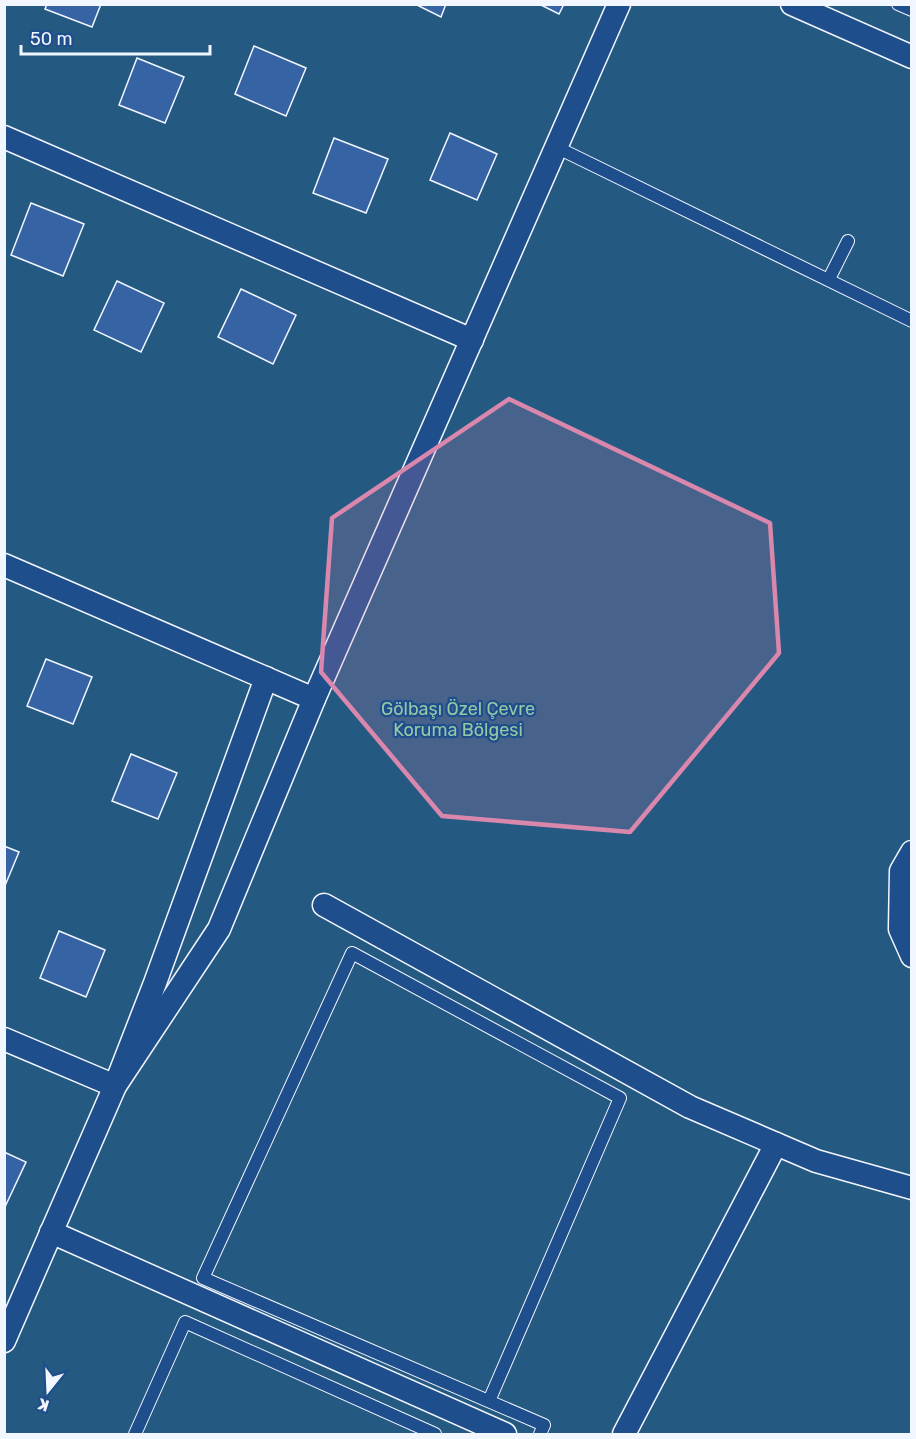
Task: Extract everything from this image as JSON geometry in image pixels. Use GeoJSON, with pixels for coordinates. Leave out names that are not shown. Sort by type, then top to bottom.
{"type":"FeatureCollection","features":[{"type":"Feature","properties":{"kind":"street"},"geometry":{"type":"LineString","coordinates":[[115,1086],[219,929],[314,699],[619,4]]}},
{"type":"Feature","properties":{"kind":"street"},"geometry":{"type":"LineString","coordinates":[[792,4],[912,57]]}},
{"type":"Feature","properties":{"kind":"street"},"geometry":{"type":"LineString","coordinates":[[4,137],[472,340]]}},
{"type":"Feature","properties":{"kind":"street"},"geometry":{"type":"LineString","coordinates":[[4,565],[314,699]]}},
{"type":"Feature","properties":{"kind":"street"},"geometry":{"type":"LineString","coordinates":[[4,1341],[115,1086],[266,678]]}},
{"type":"Feature","properties":{"kind":"street"},"geometry":{"type":"LineString","coordinates":[[912,852],[901,871],[900,929],[912,956]]}},
{"type":"Feature","properties":{"kind":"street"},"geometry":{"type":"LineString","coordinates":[[324,905],[690,1107],[816,1161],[912,1188]]}},
{"type":"Feature","properties":{"kind":"street"},"geometry":{"type":"LineString","coordinates":[[4,1040],[115,1086]]}},
{"type":"Feature","properties":{"kind":"street"},"geometry":{"type":"LineString","coordinates":[[624,1434],[776,1144]]}},
{"type":"Feature","properties":{"kind":"street"},"geometry":{"type":"LineString","coordinates":[[51,1232],[505,1434]]}},
{"type":"Feature","properties":{"kind":"lane"},"geometry":{"type":"LineString","coordinates":[[898,4],[912,10]]}},
{"type":"Feature","properties":{"kind":"lane"},"geometry":{"type":"LineString","coordinates":[[556,147],[912,321]]}},
{"type":"Feature","properties":{"kind":"lane"},"geometry":{"type":"LineString","coordinates":[[829,279],[848,241]]}},
{"type":"Feature","properties":{"kind":"lane"},"geometry":{"type":"LineString","coordinates":[[489,1401],[620,1098],[352,953],[203,1278],[544,1425],[540,1434]]}},
{"type":"Feature","properties":{"kind":"lane"},"geometry":{"type":"LineString","coordinates":[[135,1434],[185,1322],[435,1434]]}},
{"type":"Feature","properties":{"kind":"highlighted area"},"geometry":{"type":"Polygon","coordinates":[[[509,399],[770,523],[779,653],[630,832],[442,816],[321,672],[332,518],[509,399]]]}},
{"type":"Feature","properties":{"kind":"green space","name":"Gölbaşı Özel Çevre Koruma Bölgesi"},"geometry":{"type":"Polygon","coordinates":[[[5,5],[911,5],[911,1434],[5,1434],[5,5]]]}},
{"type":"Feature","properties":{"kind":"building"},"geometry":{"type":"Polygon","coordinates":[[[47,4],[101,4],[92,27],[45,9],[47,4]]]}},
{"type":"Feature","properties":{"kind":"building"},"geometry":{"type":"Polygon","coordinates":[[[415,4],[446,4],[441,17],[415,4]]]}},
{"type":"Feature","properties":{"kind":"building"},"geometry":{"type":"Polygon","coordinates":[[[539,4],[564,4],[559,14],[539,4]]]}},
{"type":"Feature","properties":{"kind":"building"},"geometry":{"type":"Polygon","coordinates":[[[254,46],[306,68],[286,116],[235,94],[254,46]]]}},
{"type":"Feature","properties":{"kind":"building"},"geometry":{"type":"Polygon","coordinates":[[[137,58],[184,77],[165,123],[119,105],[137,58]]]}},
{"type":"Feature","properties":{"kind":"building"},"geometry":{"type":"Polygon","coordinates":[[[450,133],[497,154],[477,200],[430,180],[450,133]]]}},
{"type":"Feature","properties":{"kind":"building"},"geometry":{"type":"Polygon","coordinates":[[[334,138],[388,159],[366,213],[313,193],[334,138]]]}},
{"type":"Feature","properties":{"kind":"building"},"geometry":{"type":"Polygon","coordinates":[[[31,203],[84,224],[63,276],[11,255],[31,203]]]}},
{"type":"Feature","properties":{"kind":"building"},"geometry":{"type":"Polygon","coordinates":[[[117,281],[164,303],[141,352],[94,330],[117,281]]]}},
{"type":"Feature","properties":{"kind":"building"},"geometry":{"type":"Polygon","coordinates":[[[241,289],[296,315],[273,364],[218,337],[241,289]]]}},
{"type":"Feature","properties":{"kind":"building"},"geometry":{"type":"Polygon","coordinates":[[[46,659],[92,677],[73,724],[27,706],[46,659]]]}},
{"type":"Feature","properties":{"kind":"building"},"geometry":{"type":"Polygon","coordinates":[[[131,754],[177,773],[158,819],[112,801],[131,754]]]}},
{"type":"Feature","properties":{"kind":"building"},"geometry":{"type":"Polygon","coordinates":[[[4,846],[19,852],[4,888],[4,846]]]}},
{"type":"Feature","properties":{"kind":"building"},"geometry":{"type":"Polygon","coordinates":[[[59,931],[105,950],[86,997],[40,978],[59,931]]]}},
{"type":"Feature","properties":{"kind":"building"},"geometry":{"type":"Polygon","coordinates":[[[4,1152],[26,1162],[4,1209],[4,1152]]]}}]}
